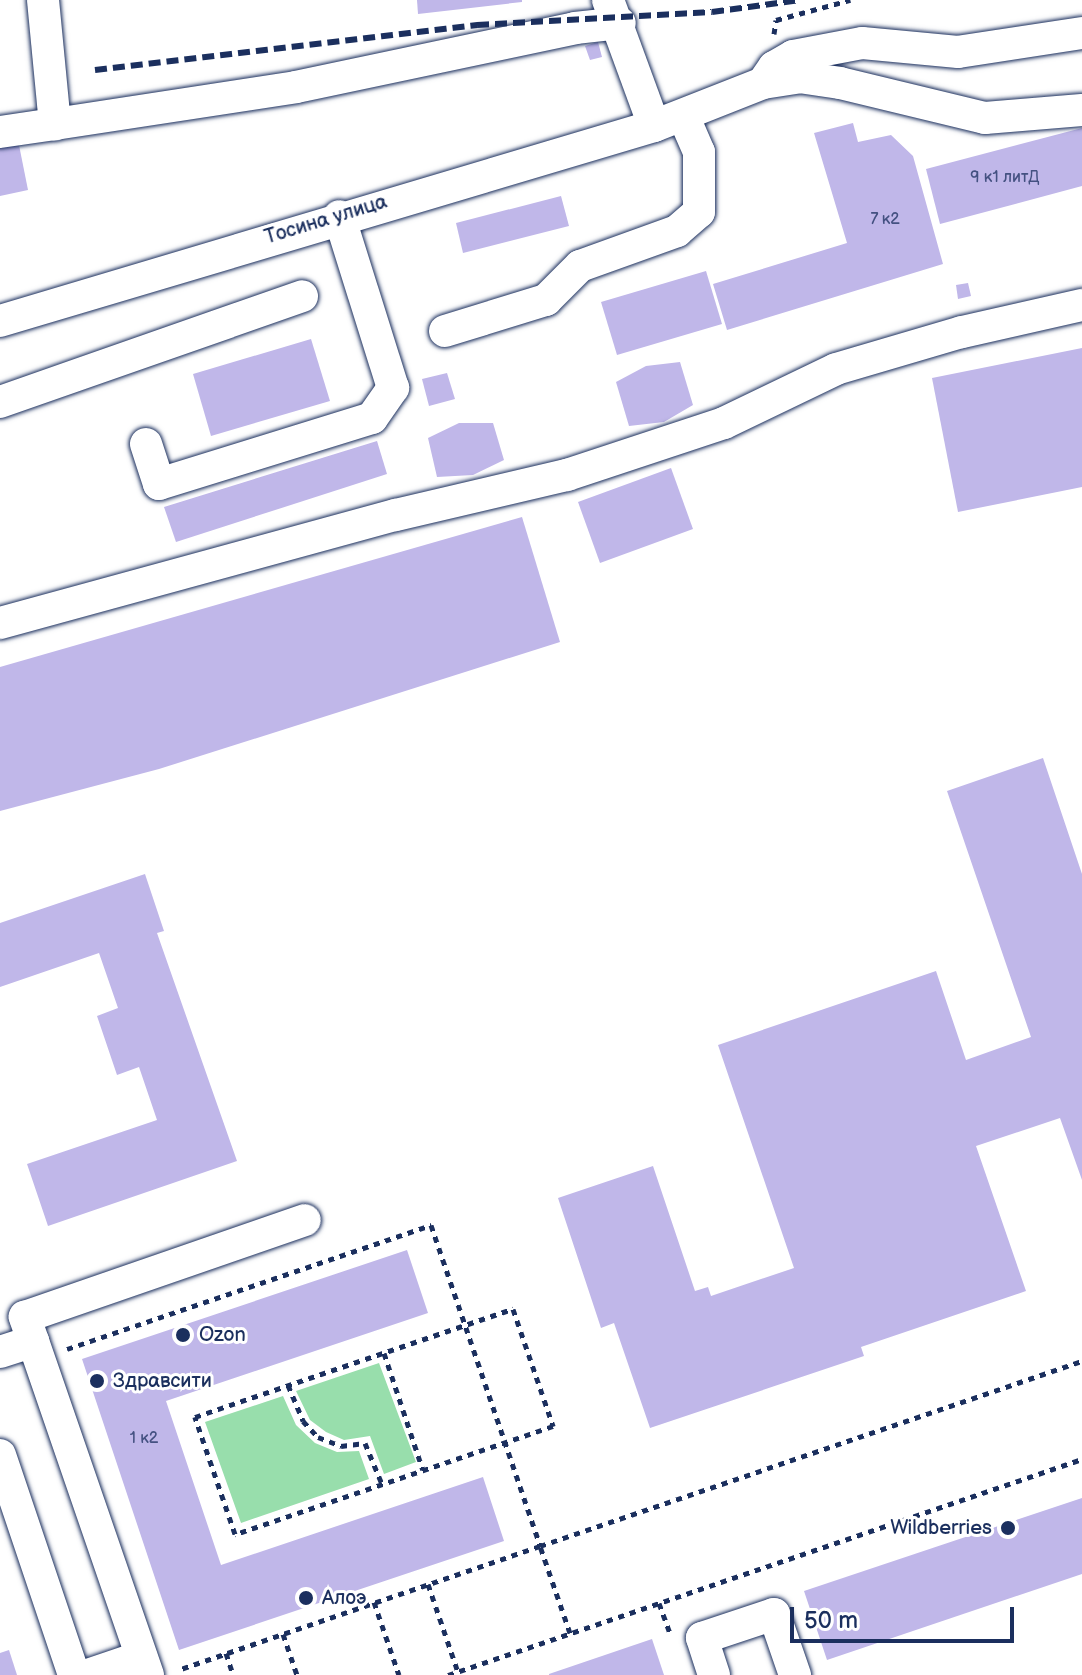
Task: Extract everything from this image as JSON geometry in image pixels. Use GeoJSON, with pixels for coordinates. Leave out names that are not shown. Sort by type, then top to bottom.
{"type":"FeatureCollection","features":[{"type":"Feature","properties":{"kind":"street"},"geometry":{"type":"LineString","coordinates":[[43,0],[55,124]]}},
{"type":"Feature","properties":{"kind":"street"},"geometry":{"type":"LineString","coordinates":[[0,132],[296,87],[575,28],[614,12],[668,120],[699,152],[699,212],[677,231],[580,266],[546,300],[445,331]]}},
{"type":"Feature","properties":{"kind":"street"},"geometry":{"type":"LineString","coordinates":[[763,83],[774,67],[793,56],[862,43],[958,52],[1082,33]]}},
{"type":"Feature","properties":{"kind":"street"},"geometry":{"type":"LineString","coordinates":[[763,83],[799,77],[840,83],[985,118],[1082,110]]}},
{"type":"Feature","properties":{"kind":"street","name":"Тосина улица"},"geometry":{"type":"LineString","coordinates":[[0,321],[339,216],[668,120],[763,83]]}},
{"type":"Feature","properties":{"kind":"street"},"geometry":{"type":"LineString","coordinates":[[146,444],[159,484],[372,418],[393,388],[339,216]]}},
{"type":"Feature","properties":{"kind":"street"},"geometry":{"type":"LineString","coordinates":[[0,402],[302,296]]}},
{"type":"Feature","properties":{"kind":"street"},"geometry":{"type":"LineString","coordinates":[[0,623],[595,467],[724,423],[836,369],[962,332],[1082,305]]}},
{"type":"Feature","properties":{"kind":"street"},"geometry":{"type":"LineString","coordinates":[[88,1675],[153,1668],[25,1317],[305,1220]]}},
{"type":"Feature","properties":{"kind":"street"},"geometry":{"type":"LineString","coordinates":[[0,1352],[36,1350]]}},
{"type":"Feature","properties":{"kind":"street"},"geometry":{"type":"LineString","coordinates":[[0,1455],[74,1675]]}},
{"type":"Feature","properties":{"kind":"street"},"geometry":{"type":"LineString","coordinates":[[714,1675],[702,1638],[774,1614],[795,1675]]}},
{"type":"Feature","properties":{"kind":"path"},"geometry":{"type":"LineString","coordinates":[[36,1350],[431,1225],[570,1633]]}},
{"type":"Feature","properties":{"kind":"path"},"geometry":{"type":"LineString","coordinates":[[513,1309],[553,1426],[235,1534],[195,1417],[384,1353],[513,1309]]}},
{"type":"Feature","properties":{"kind":"path"},"geometry":{"type":"LineString","coordinates":[[384,1353],[423,1470]]}},
{"type":"Feature","properties":{"kind":"path"},"geometry":{"type":"LineString","coordinates":[[153,1668],[226,1653],[1082,1361]]}},
{"type":"Feature","properties":{"kind":"path"},"geometry":{"type":"LineString","coordinates":[[288,1385],[303,1421],[318,1437],[341,1446],[365,1443],[382,1484]]}},
{"type":"Feature","properties":{"kind":"path"},"geometry":{"type":"LineString","coordinates":[[448,1675],[1082,1459]]}},
{"type":"Feature","properties":{"kind":"path"},"geometry":{"type":"LineString","coordinates":[[428,1584],[458,1672]]}},
{"type":"Feature","properties":{"kind":"path"},"geometry":{"type":"LineString","coordinates":[[374,1602],[399,1675]]}},
{"type":"Feature","properties":{"kind":"path"},"geometry":{"type":"LineString","coordinates":[[283,1634],[297,1675]]}},
{"type":"Feature","properties":{"kind":"path"},"geometry":{"type":"LineString","coordinates":[[226,1653],[233,1675]]}},
{"type":"Feature","properties":{"kind":"green space"},"geometry":{"type":"Polygon","coordinates":[[[379,1363],[416,1462],[384,1474],[370,1436],[344,1440],[326,1432],[310,1420],[296,1391],[379,1363]]]}},
{"type":"Feature","properties":{"kind":"green space"},"geometry":{"type":"Polygon","coordinates":[[[283,1396],[296,1425],[315,1443],[337,1452],[359,1451],[369,1479],[241,1523],[205,1422],[283,1396]]]}},
{"type":"Feature","properties":{"kind":"building"},"geometry":{"type":"Polygon","coordinates":[[[417,0],[522,0],[522,2],[418,14],[417,0]]]}},
{"type":"Feature","properties":{"kind":"building"},"geometry":{"type":"Polygon","coordinates":[[[598,42],[602,57],[590,60],[585,46],[598,42]]]}},
{"type":"Feature","properties":{"kind":"building"},"geometry":{"type":"Polygon","coordinates":[[[853,123],[858,142],[891,135],[913,156],[943,264],[727,330],[713,284],[847,243],[814,133],[853,123]]]}},
{"type":"Feature","properties":{"kind":"building"},"geometry":{"type":"Polygon","coordinates":[[[1082,128],[1082,186],[940,224],[926,169],[1082,128]]]}},
{"type":"Feature","properties":{"kind":"building"},"geometry":{"type":"Polygon","coordinates":[[[17,135],[28,190],[0,196],[0,139],[17,135]]]}},
{"type":"Feature","properties":{"kind":"building"},"geometry":{"type":"Polygon","coordinates":[[[561,196],[569,226],[463,253],[456,223],[561,196]]]}},
{"type":"Feature","properties":{"kind":"building"},"geometry":{"type":"Polygon","coordinates":[[[706,271],[722,324],[617,355],[601,302],[706,271]]]}},
{"type":"Feature","properties":{"kind":"building"},"geometry":{"type":"Polygon","coordinates":[[[968,283],[971,296],[958,299],[956,285],[968,283]]]}},
{"type":"Feature","properties":{"kind":"building"},"geometry":{"type":"Polygon","coordinates":[[[311,339],[330,401],[211,436],[193,374],[311,339]]]}},
{"type":"Feature","properties":{"kind":"building"},"geometry":{"type":"Polygon","coordinates":[[[1082,348],[1082,487],[958,512],[932,378],[1082,348]]]}},
{"type":"Feature","properties":{"kind":"building"},"geometry":{"type":"Polygon","coordinates":[[[680,362],[693,405],[664,422],[629,426],[616,382],[646,366],[680,362]]]}},
{"type":"Feature","properties":{"kind":"building"},"geometry":{"type":"Polygon","coordinates":[[[447,373],[455,399],[429,406],[422,379],[447,373]]]}},
{"type":"Feature","properties":{"kind":"building"},"geometry":{"type":"Polygon","coordinates":[[[459,423],[493,423],[504,460],[473,475],[437,477],[428,438],[459,423]]]}},
{"type":"Feature","properties":{"kind":"building"},"geometry":{"type":"Polygon","coordinates":[[[377,441],[387,474],[176,542],[164,507],[377,441]]]}},
{"type":"Feature","properties":{"kind":"building"},"geometry":{"type":"Polygon","coordinates":[[[671,468],[693,529],[600,563],[578,502],[671,468]]]}},
{"type":"Feature","properties":{"kind":"building"},"geometry":{"type":"Polygon","coordinates":[[[522,517],[560,642],[159,769],[0,811],[0,667],[522,517]]]}},
{"type":"Feature","properties":{"kind":"building"},"geometry":{"type":"Polygon","coordinates":[[[1043,758],[1082,874],[1082,1180],[1060,1118],[976,1146],[1026,1291],[861,1347],[864,1356],[650,1428],[614,1323],[601,1328],[558,1198],[653,1166],[695,1291],[708,1287],[711,1296],[794,1268],[718,1045],[936,971],[966,1060],[1031,1037],[947,791],[1043,758]]]}},
{"type":"Feature","properties":{"kind":"building"},"geometry":{"type":"Polygon","coordinates":[[[145,874],[164,931],[157,933],[237,1161],[48,1226],[27,1164],[157,1120],[139,1067],[117,1075],[97,1016],[118,1008],[99,953],[0,987],[0,923],[145,874]]]}},
{"type":"Feature","properties":{"kind":"building"},"geometry":{"type":"Polygon","coordinates":[[[407,1250],[428,1313],[166,1401],[221,1565],[483,1477],[504,1541],[179,1650],[82,1359],[407,1250]]]}},
{"type":"Feature","properties":{"kind":"building"},"geometry":{"type":"Polygon","coordinates":[[[1082,1498],[1082,1574],[827,1660],[804,1591],[1082,1498]]]}},
{"type":"Feature","properties":{"kind":"building"},"geometry":{"type":"Polygon","coordinates":[[[652,1639],[664,1675],[549,1675],[549,1674],[652,1639]]]}},
{"type":"Feature","properties":{"kind":"building"},"geometry":{"type":"Polygon","coordinates":[[[9,1650],[17,1675],[0,1675],[0,1653],[9,1650]]]}},
{"type":"Feature","properties":{"kind":"railway"},"geometry":{"type":"LineString","coordinates":[[95,70],[477,25],[712,12],[800,0]]}},
{"type":"Feature","properties":{"kind":"place","name":"Ozon"},"geometry":{"type":"Point","coordinates":[183,1335]}},
{"type":"Feature","properties":{"kind":"place","name":"Здравсити"},"geometry":{"type":"Point","coordinates":[97,1381]}},
{"type":"Feature","properties":{"kind":"place","name":"Wildberries"},"geometry":{"type":"Point","coordinates":[1008,1528]}},
{"type":"Feature","properties":{"kind":"place","name":"Алоэ"},"geometry":{"type":"Point","coordinates":[306,1598]}}]}
